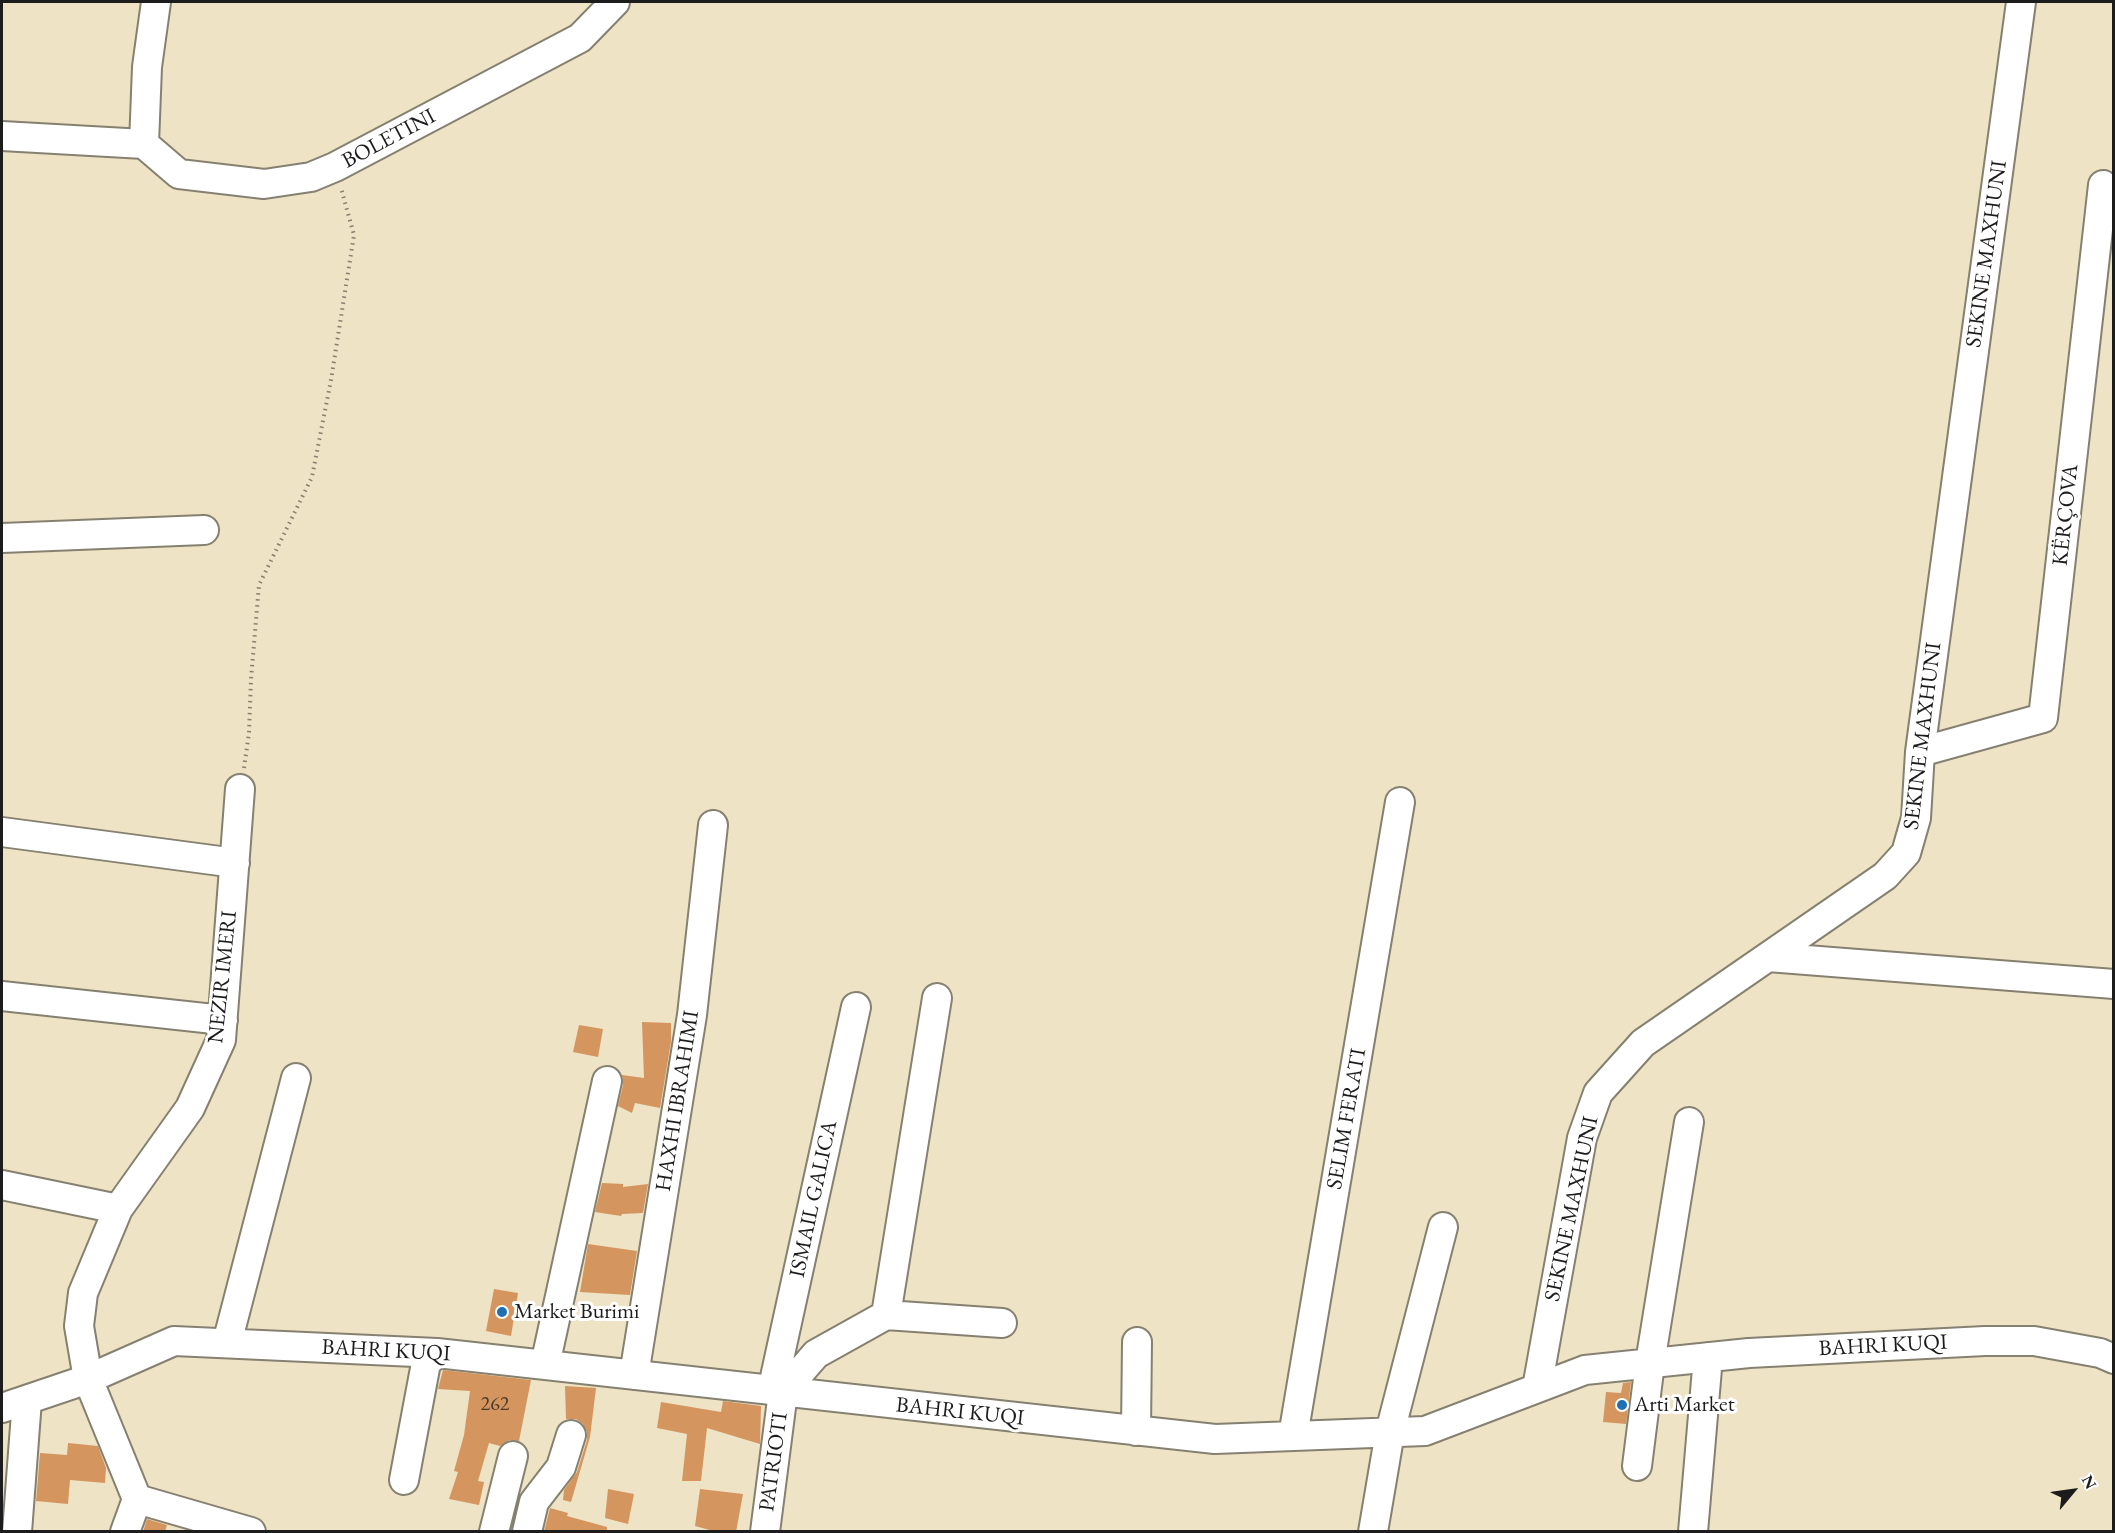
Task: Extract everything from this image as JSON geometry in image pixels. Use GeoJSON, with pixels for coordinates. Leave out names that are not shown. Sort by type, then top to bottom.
{"type":"FeatureCollection","features":[{"type":"Feature","properties":{"kind":"street"},"geometry":{"type":"LineString","coordinates":[[2,136],[144,144],[147,68],[156,2]]}},
{"type":"Feature","properties":{"kind":"street","name":"BOLETINI"},"geometry":{"type":"LineString","coordinates":[[144,144],[179,174],[264,184],[310,177],[335,167],[580,38],[615,2]]}},
{"type":"Feature","properties":{"kind":"street","name":"SEKINE MAXHUNI"},"geometry":{"type":"LineString","coordinates":[[1537,1388],[1582,1138],[1598,1093],[1643,1043],[1885,876],[1906,853],[1916,818],[1920,752],[2021,2]]}},
{"type":"Feature","properties":{"kind":"street","name":"KËRÇOVA"},"geometry":{"type":"LineString","coordinates":[[1920,752],[2043,718],[2103,185]]}},
{"type":"Feature","properties":{"kind":"street"},"geometry":{"type":"LineString","coordinates":[[2,538],[204,530]]}},
{"type":"Feature","properties":{"kind":"street","name":"NEZIR IMERI"},"geometry":{"type":"LineString","coordinates":[[137,1499],[88,1379],[79,1326],[83,1293],[118,1209],[190,1108],[221,1040],[240,789]]}},
{"type":"Feature","properties":{"kind":"street","name":"SELIM FERATI"},"geometry":{"type":"LineString","coordinates":[[1293,1436],[1400,802]]}},
{"type":"Feature","properties":{"kind":"street","name":"HAXHI IBRAHIMI"},"geometry":{"type":"LineString","coordinates":[[634,1375],[692,1016],[713,825]]}},
{"type":"Feature","properties":{"kind":"street"},"geometry":{"type":"LineString","coordinates":[[2,832],[235,863]]}},
{"type":"Feature","properties":{"kind":"street"},"geometry":{"type":"LineString","coordinates":[[1768,957],[2114,984]]}},
{"type":"Feature","properties":{"kind":"street"},"geometry":{"type":"LineString","coordinates":[[2,996],[223,1020]]}},
{"type":"Feature","properties":{"kind":"street"},"geometry":{"type":"LineString","coordinates":[[886,1315],[937,998]]}},
{"type":"Feature","properties":{"kind":"street","name":"ISMAIL GALICA"},"geometry":{"type":"LineString","coordinates":[[778,1391],[856,1007]]}},
{"type":"Feature","properties":{"kind":"street"},"geometry":{"type":"LineString","coordinates":[[226,1343],[296,1078]]}},
{"type":"Feature","properties":{"kind":"street"},"geometry":{"type":"LineString","coordinates":[[545,1365],[607,1081]]}},
{"type":"Feature","properties":{"kind":"street"},"geometry":{"type":"LineString","coordinates":[[1637,1466],[1650,1363],[1689,1122]]}},
{"type":"Feature","properties":{"kind":"street"},"geometry":{"type":"LineString","coordinates":[[2,1185],[118,1209]]}},
{"type":"Feature","properties":{"kind":"street"},"geometry":{"type":"LineString","coordinates":[[1373,1532],[1390,1432],[1443,1227]]}},
{"type":"Feature","properties":{"kind":"street"},"geometry":{"type":"LineString","coordinates":[[778,1391],[816,1354],[886,1315],[1002,1323]]}},
{"type":"Feature","properties":{"kind":"street","name":"BAHRI KUQI"},"geometry":{"type":"LineString","coordinates":[[17,1532],[14,1404],[88,1379],[174,1341],[438,1353],[1215,1439],[1425,1431],[1585,1370],[1749,1353],[1985,1341],[2034,1341],[2100,1353],[2114,1359]]}},
{"type":"Feature","properties":{"kind":"street"},"geometry":{"type":"LineString","coordinates":[[1136,1431],[1137,1342]]}},
{"type":"Feature","properties":{"kind":"street"},"geometry":{"type":"LineString","coordinates":[[404,1480],[426,1363],[438,1353]]}},
{"type":"Feature","properties":{"kind":"street"},"geometry":{"type":"LineString","coordinates":[[1693,1532],[1708,1357]]}},
{"type":"Feature","properties":{"kind":"street","name":"PATRIOTI"},"geometry":{"type":"LineString","coordinates":[[765,1532],[778,1391]]}},
{"type":"Feature","properties":{"kind":"street"},"geometry":{"type":"LineString","coordinates":[[527,1532],[534,1502],[561,1467],[571,1435]]}},
{"type":"Feature","properties":{"kind":"street"},"geometry":{"type":"LineString","coordinates":[[494,1532],[513,1456]]}},
{"type":"Feature","properties":{"kind":"street"},"geometry":{"type":"LineString","coordinates":[[125,1532],[137,1499],[251,1532]]}},
{"type":"Feature","properties":{"kind":"path"},"geometry":{"type":"LineString","coordinates":[[240,789],[249,734],[259,585],[312,477],[331,380],[354,235],[335,167]]}},
{"type":"Feature","properties":{"kind":"building"},"geometry":{"type":"Polygon","coordinates":[[[642,1022],[671,1023],[671,1042],[660,1108],[635,1103],[632,1113],[618,1106],[623,1085],[622,1075],[644,1078],[642,1022]]]}},
{"type":"Feature","properties":{"kind":"building"},"geometry":{"type":"Polygon","coordinates":[[[579,1025],[603,1029],[598,1057],[573,1052],[579,1025]]]}},
{"type":"Feature","properties":{"kind":"building"},"geometry":{"type":"Polygon","coordinates":[[[602,1183],[623,1184],[623,1187],[648,1184],[643,1213],[622,1214],[621,1216],[595,1212],[602,1183]]]}},
{"type":"Feature","properties":{"kind":"building"},"geometry":{"type":"Polygon","coordinates":[[[588,1244],[637,1251],[630,1295],[580,1292],[588,1244]]]}},
{"type":"Feature","properties":{"kind":"building","name":"Market Burimi"},"geometry":{"type":"Polygon","coordinates":[[[494,1289],[518,1293],[511,1336],[486,1331],[494,1289]]]}},
{"type":"Feature","properties":{"kind":"building"},"geometry":{"type":"Polygon","coordinates":[[[443,1370],[531,1380],[519,1441],[509,1440],[500,1446],[489,1443],[478,1481],[484,1482],[479,1505],[449,1499],[458,1472],[454,1471],[464,1435],[470,1391],[438,1389],[443,1370]]]}},
{"type":"Feature","properties":{"kind":"building","name":"Arti Market"},"geometry":{"type":"Polygon","coordinates":[[[1631,1382],[1626,1424],[1603,1422],[1606,1392],[1621,1393],[1623,1383],[1631,1382]]]}},
{"type":"Feature","properties":{"kind":"building"},"geometry":{"type":"Polygon","coordinates":[[[565,1386],[596,1388],[590,1437],[571,1502],[563,1500],[564,1490],[577,1472],[587,1440],[587,1432],[583,1424],[576,1419],[566,1419],[565,1386]]]}},
{"type":"Feature","properties":{"kind":"building"},"geometry":{"type":"Polygon","coordinates":[[[723,1401],[761,1406],[760,1444],[707,1428],[701,1481],[682,1481],[687,1434],[657,1428],[661,1402],[721,1412],[723,1401]]]}},
{"type":"Feature","properties":{"kind":"building"},"geometry":{"type":"Polygon","coordinates":[[[68,1443],[98,1446],[106,1468],[105,1483],[70,1480],[68,1504],[36,1501],[40,1453],[67,1455],[68,1443]]]}},
{"type":"Feature","properties":{"kind":"building"},"geometry":{"type":"Polygon","coordinates":[[[608,1489],[634,1494],[628,1524],[605,1518],[608,1489]]]}},
{"type":"Feature","properties":{"kind":"building"},"geometry":{"type":"Polygon","coordinates":[[[700,1489],[743,1494],[736,1532],[717,1532],[695,1526],[700,1489]]]}},
{"type":"Feature","properties":{"kind":"building"},"geometry":{"type":"Polygon","coordinates":[[[550,1508],[568,1513],[567,1516],[607,1527],[607,1532],[544,1532],[550,1508]]]}},
{"type":"Feature","properties":{"kind":"building"},"geometry":{"type":"Polygon","coordinates":[[[147,1519],[167,1525],[165,1532],[143,1532],[147,1519]]]}},
{"type":"Feature","properties":{"kind":"place","name":"Market Burimi"},"geometry":{"type":"Point","coordinates":[502,1312]}},
{"type":"Feature","properties":{"kind":"place","name":"Arti Market"},"geometry":{"type":"Point","coordinates":[1622,1405]}}]}
